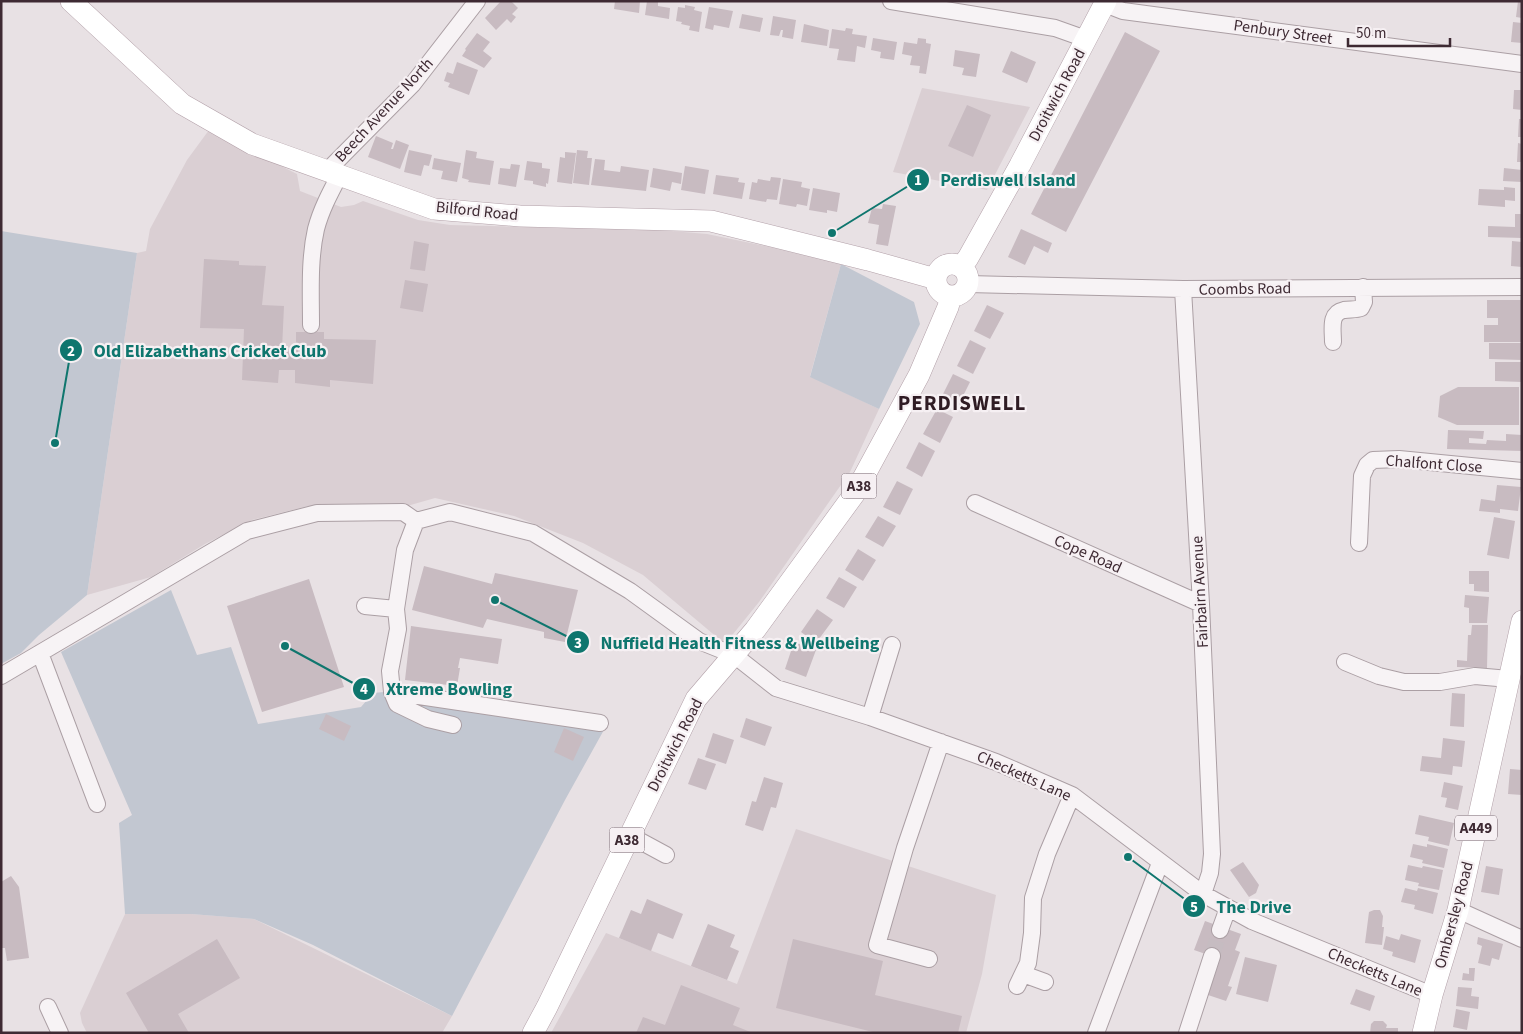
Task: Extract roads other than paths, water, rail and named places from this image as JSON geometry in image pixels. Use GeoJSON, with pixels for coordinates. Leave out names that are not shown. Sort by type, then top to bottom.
{"type":"FeatureCollection","features":[{"type":"Feature","properties":{"kind":"main road","name":"Bilford Road"},"geometry":{"type":"LineString","coordinates":[[71,1],[182,104],[252,144],[434,209],[520,216],[711,221],[936,279]]}},
{"type":"Feature","properties":{"kind":"main road","name":"Droitwich Road"},"geometry":{"type":"LineString","coordinates":[[533,1033],[696,699],[755,630],[855,494],[920,375],[960,282],[968,258],[1106,3]]}},
{"type":"Feature","properties":{"kind":"main road"},"geometry":{"type":"LineString","coordinates":[[954,264],[960,282],[946,296],[940,292],[936,279],[940,270],[946,265],[954,264]]}},
{"type":"Feature","properties":{"kind":"main road","name":"Ombersley Road"},"geometry":{"type":"LineString","coordinates":[[1423,1033],[1458,910],[1522,621]]}},
{"type":"Feature","properties":{"kind":"street","name":"Beech Avenue North"},"geometry":{"type":"LineString","coordinates":[[311,325],[311,267],[316,228],[326,201],[333,173],[412,85],[477,1]]}},
{"type":"Feature","properties":{"kind":"street"},"geometry":{"type":"LineString","coordinates":[[891,1],[1055,28],[1086,39]]}},
{"type":"Feature","properties":{"kind":"street","name":"Penbury Street"},"geometry":{"type":"LineString","coordinates":[[1106,3],[1123,11],[1522,64]]}},
{"type":"Feature","properties":{"kind":"street","name":"Coombs Road"},"geometry":{"type":"LineString","coordinates":[[960,282],[1183,289],[1522,287]]}},
{"type":"Feature","properties":{"kind":"street"},"geometry":{"type":"LineString","coordinates":[[1332,342],[1333,317],[1340,311],[1361,308],[1364,302],[1363,287]]}},
{"type":"Feature","properties":{"kind":"street","name":"Fairbairn Avenue"},"geometry":{"type":"LineString","coordinates":[[1183,289],[1201,604],[1212,854],[1210,873],[1203,894]]}},
{"type":"Feature","properties":{"kind":"street","name":"Chalfont Close"},"geometry":{"type":"LineString","coordinates":[[1358,543],[1362,476],[1367,465],[1373,460],[1399,459],[1522,472]]}},
{"type":"Feature","properties":{"kind":"street","name":"Cope Road"},"geometry":{"type":"LineString","coordinates":[[975,503],[1201,604]]}},
{"type":"Feature","properties":{"kind":"street"},"geometry":{"type":"LineString","coordinates":[[1,676],[247,531],[317,513],[404,512],[416,521],[405,550],[396,609],[398,629],[390,671],[392,692],[397,704],[428,719],[453,725]]}},
{"type":"Feature","properties":{"kind":"street","name":"Checketts Lane"},"geometry":{"type":"LineString","coordinates":[[416,521],[450,512],[533,533],[630,591],[699,641],[734,655],[776,688],[870,716],[996,762],[1072,795],[1160,863],[1203,894],[1228,908],[1252,921],[1432,996]]}},
{"type":"Feature","properties":{"kind":"street"},"geometry":{"type":"LineString","coordinates":[[365,606],[396,609]]}},
{"type":"Feature","properties":{"kind":"street"},"geometry":{"type":"LineString","coordinates":[[870,716],[892,645]]}},
{"type":"Feature","properties":{"kind":"street"},"geometry":{"type":"LineString","coordinates":[[40,653],[97,804]]}},
{"type":"Feature","properties":{"kind":"street"},"geometry":{"type":"LineString","coordinates":[[1345,662],[1379,676],[1404,682],[1440,682],[1475,676],[1509,679]]}},
{"type":"Feature","properties":{"kind":"street"},"geometry":{"type":"LineString","coordinates":[[392,692],[600,723]]}},
{"type":"Feature","properties":{"kind":"street"},"geometry":{"type":"LineString","coordinates":[[929,959],[877,945],[905,848],[941,742]]}},
{"type":"Feature","properties":{"kind":"street"},"geometry":{"type":"LineString","coordinates":[[1045,982],[1020,980],[1028,963],[1032,933],[1033,898],[1047,854],[1072,795]]}},
{"type":"Feature","properties":{"kind":"street"},"geometry":{"type":"LineString","coordinates":[[629,836],[666,855]]}},
{"type":"Feature","properties":{"kind":"street"},"geometry":{"type":"LineString","coordinates":[[1096,1033],[1160,863]]}},
{"type":"Feature","properties":{"kind":"street"},"geometry":{"type":"LineString","coordinates":[[1220,930],[1228,908]]}},
{"type":"Feature","properties":{"kind":"street"},"geometry":{"type":"LineString","coordinates":[[1458,910],[1522,938]]}},
{"type":"Feature","properties":{"kind":"street"},"geometry":{"type":"LineString","coordinates":[[1187,1033],[1212,956]]}},
{"type":"Feature","properties":{"kind":"street"},"geometry":{"type":"LineString","coordinates":[[48,1008],[60,1033]]}},
{"type":"Feature","properties":{"kind":"tunnel"},"geometry":{"type":"LineString","coordinates":[[1212,956],[1220,930]]}},
{"type":"Feature","properties":{"kind":"place","name":"Perdiswell Island"},"geometry":{"type":"Point","coordinates":[832,233]}},
{"type":"Feature","properties":{"kind":"place","name":"Old Elizabethans Cricket Club"},"geometry":{"type":"Point","coordinates":[55,443]}},
{"type":"Feature","properties":{"kind":"place","name":"Nuffield Health Fitness & Wellbeing"},"geometry":{"type":"Point","coordinates":[495,600]}},
{"type":"Feature","properties":{"kind":"place","name":"Xtreme Bowling"},"geometry":{"type":"Point","coordinates":[285,646]}},
{"type":"Feature","properties":{"kind":"place","name":"The Drive"},"geometry":{"type":"Point","coordinates":[1128,857]}},
{"type":"Feature","properties":{"kind":"district","name":"PERDISWELL"},"geometry":{"type":"Point","coordinates":[962,403]}}]}
